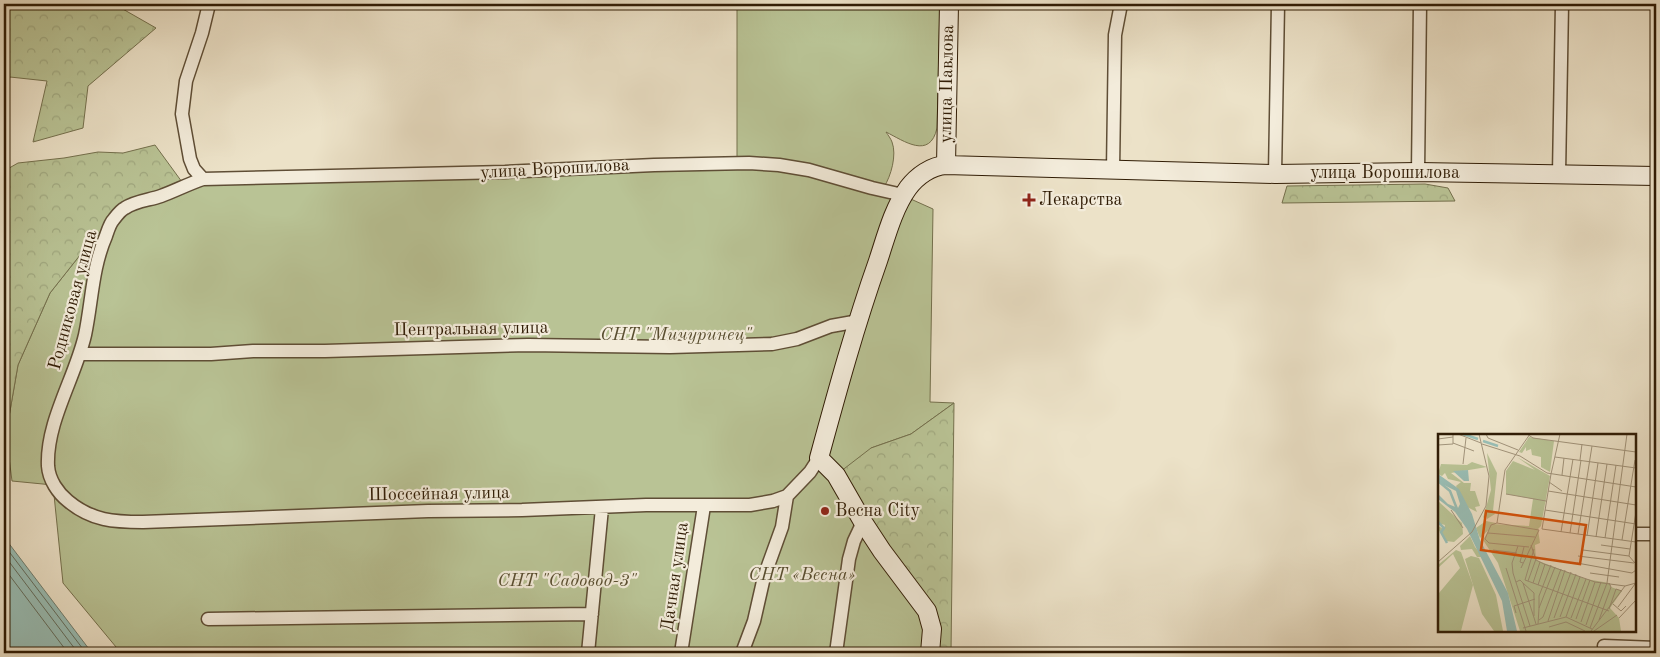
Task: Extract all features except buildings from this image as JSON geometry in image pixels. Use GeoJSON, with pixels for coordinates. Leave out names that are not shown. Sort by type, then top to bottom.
{"type":"FeatureCollection","features":[{"type":"Feature","properties":{"kind":"street"},"geometry":{"type":"LineString","coordinates":[[203,179],[194,169],[190,159],[182,114],[186,81],[202,33],[209,4]]}},
{"type":"Feature","properties":{"kind":"street","name":"улица Павлова"},"geometry":{"type":"LineString","coordinates":[[946,165],[949,4]]}},
{"type":"Feature","properties":{"kind":"street"},"geometry":{"type":"LineString","coordinates":[[1113,170],[1115,35],[1121,4]]}},
{"type":"Feature","properties":{"kind":"street"},"geometry":{"type":"LineString","coordinates":[[1275,174],[1278,4]]}},
{"type":"Feature","properties":{"kind":"street"},"geometry":{"type":"LineString","coordinates":[[1418,172],[1420,4]]}},
{"type":"Feature","properties":{"kind":"street"},"geometry":{"type":"LineString","coordinates":[[1559,174],[1562,4]]}},
{"type":"Feature","properties":{"kind":"street","name":"улица Ворошилова"},"geometry":{"type":"LineString","coordinates":[[203,179],[505,172],[654,164],[749,163],[779,164],[809,170],[903,195]]}},
{"type":"Feature","properties":{"kind":"street"},"geometry":{"type":"LineString","coordinates":[[742,653],[754,621],[764,577],[782,528],[787,496],[810,472],[818,458],[859,321],[895,212],[903,195],[915,180],[924,173],[946,165]]}},
{"type":"Feature","properties":{"kind":"street","name":"улица Ворошилова"},"geometry":{"type":"LineString","coordinates":[[946,165],[1275,174],[1418,172],[1656,176]]}},
{"type":"Feature","properties":{"kind":"street","name":"Родниковая улица"},"geometry":{"type":"LineString","coordinates":[[53,485],[48,467],[51,436],[59,408],[80,354],[85,334],[93,277],[103,242],[112,221],[125,208],[203,179]]}},
{"type":"Feature","properties":{"kind":"street","name":"Центральная улица"},"geometry":{"type":"LineString","coordinates":[[80,354],[212,354],[253,351],[325,351],[528,345],[670,346],[772,344],[797,339],[831,326],[859,321]]}},
{"type":"Feature","properties":{"kind":"street"},"geometry":{"type":"LineString","coordinates":[[818,458],[836,475],[862,522],[927,611],[932,629],[930,653]]}},
{"type":"Feature","properties":{"kind":"street","name":"Шоссейная улица"},"geometry":{"type":"LineString","coordinates":[[53,485],[64,498],[78,509],[100,519],[117,522],[265,518],[331,514],[602,508],[646,505],[750,505],[774,501],[787,496]]}},
{"type":"Feature","properties":{"kind":"street","name":"Дачная улица"},"geometry":{"type":"LineString","coordinates":[[681,653],[704,506]]}},
{"type":"Feature","properties":{"kind":"street"},"geometry":{"type":"LineString","coordinates":[[588,653],[602,508]]}},
{"type":"Feature","properties":{"kind":"street"},"geometry":{"type":"LineString","coordinates":[[836,653],[849,559],[854,540],[862,522]]}},
{"type":"Feature","properties":{"kind":"street"},"geometry":{"type":"LineString","coordinates":[[1635,534],[1656,534]]}},
{"type":"Feature","properties":{"kind":"street"},"geometry":{"type":"LineString","coordinates":[[208,619],[592,614]]}},
{"type":"Feature","properties":{"kind":"street"},"geometry":{"type":"LineString","coordinates":[[1604,646],[1656,648]]}},
{"type":"Feature","properties":{"kind":"green space"},"geometry":{"type":"Polygon","coordinates":[[[4,4],[118,4],[121,8],[156,28],[88,86],[83,128],[33,142],[47,81],[10,77],[4,92],[4,4]]]}},
{"type":"Feature","properties":{"kind":"green space","name":"СНТ \"Мичуринец\""},"geometry":{"type":"Polygon","coordinates":[[[737,4],[940,4],[937,128],[934,138],[923,146],[908,143],[886,132],[892,142],[894,159],[884,187],[933,209],[930,402],[954,403],[911,434],[871,448],[927,611],[930,653],[121,653],[63,583],[53,485],[12,481],[6,434],[18,365],[50,293],[92,240],[125,208],[185,185],[737,163],[737,4]]]}},
{"type":"Feature","properties":{"kind":"green space"},"geometry":{"type":"Polygon","coordinates":[[[155,145],[182,182],[125,208],[92,240],[50,293],[18,365],[6,434],[9,457],[4,458],[4,171],[18,163],[98,152],[123,153],[155,145]]]}},
{"type":"Feature","properties":{"kind":"green space"},"geometry":{"type":"Polygon","coordinates":[[[1425,184],[1448,188],[1455,201],[1282,203],[1287,186],[1425,184]]]}},
{"type":"Feature","properties":{"kind":"green space"},"geometry":{"type":"Polygon","coordinates":[[[954,403],[951,653],[930,653],[932,629],[836,475],[871,448],[911,434],[954,403]]]}},
{"type":"Feature","properties":{"kind":"water"},"geometry":{"type":"Polygon","coordinates":[[[4,537],[92,653],[4,653],[4,537]]]}},
{"type":"Feature","properties":{"kind":"place","name":"Лекарства"},"geometry":{"type":"Point","coordinates":[1029,200]}},
{"type":"Feature","properties":{"kind":"place","name":"Весна City"},"geometry":{"type":"Point","coordinates":[825,511]}},
{"type":"Feature","properties":{"kind":"park label","name":"СНТ «Весна»"},"geometry":{"type":"Point","coordinates":[802,575]}},
{"type":"Feature","properties":{"kind":"park label","name":"СНТ \"Садовод-3\""},"geometry":{"type":"Point","coordinates":[567,581]}}]}
